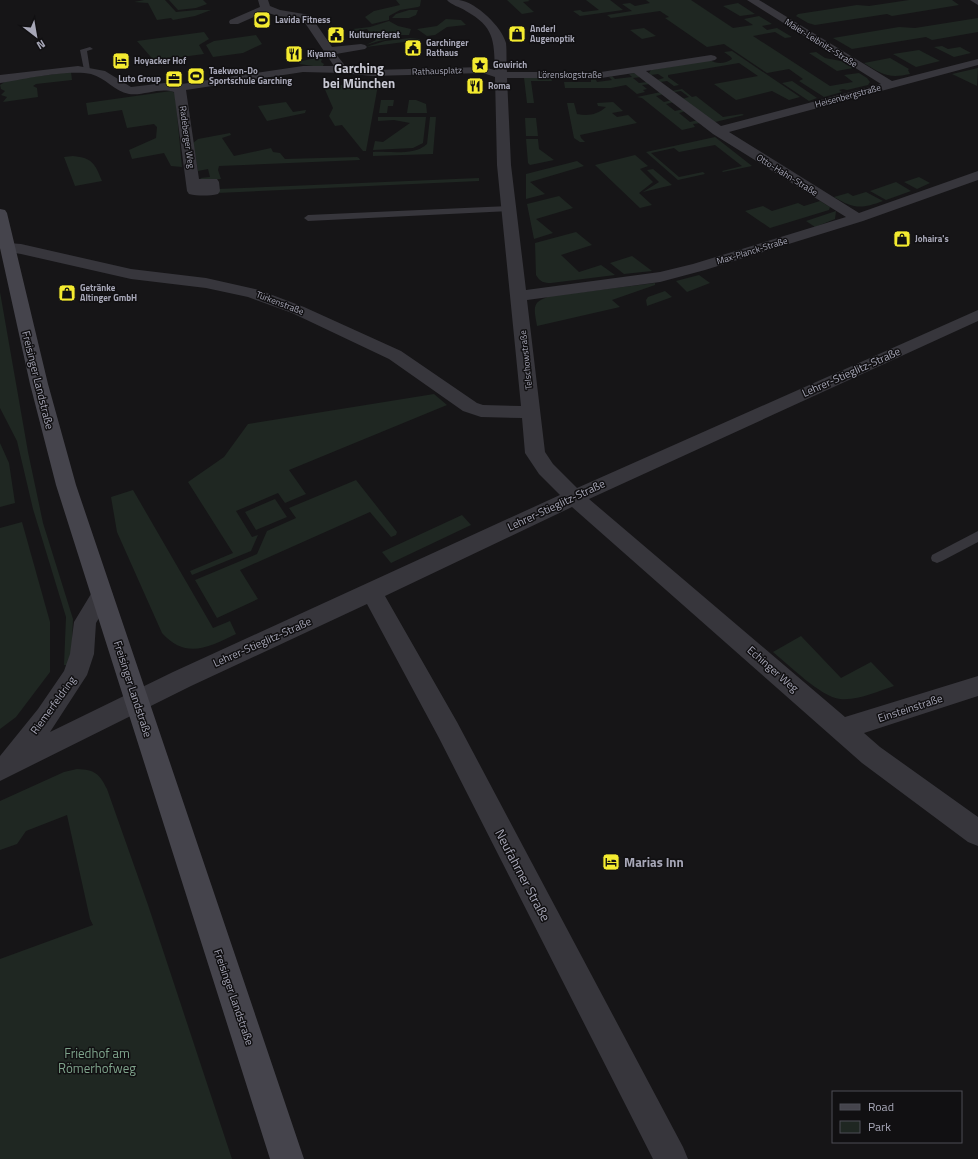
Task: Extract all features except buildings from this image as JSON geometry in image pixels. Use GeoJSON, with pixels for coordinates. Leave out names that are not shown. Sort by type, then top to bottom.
{"type":"FeatureCollection","features":[{"type":"Feature","properties":{"kind":"street","name":"Telschowstraße"},"geometry":{"type":"LineString","coordinates":[[452,0],[468,7],[494,28],[500,42],[495,55],[502,75],[504,162],[508,209],[519,296],[535,453],[546,469],[574,497]]}},
{"type":"Feature","properties":{"kind":"street","name":"Maier-Leibnitz-Straße"},"geometry":{"type":"LineString","coordinates":[[752,0],[890,85]]}},
{"type":"Feature","properties":{"kind":"street"},"geometry":{"type":"LineString","coordinates":[[234,22],[264,4],[278,13],[306,17]]}},
{"type":"Feature","properties":{"kind":"street"},"geometry":{"type":"LineString","coordinates":[[298,4],[342,70]]}},
{"type":"Feature","properties":{"kind":"street"},"geometry":{"type":"LineString","coordinates":[[329,51],[361,47]]}},
{"type":"Feature","properties":{"kind":"street","name":"Lörenskogstraße"},"geometry":{"type":"LineString","coordinates":[[502,75],[601,75],[719,57]]}},
{"type":"Feature","properties":{"kind":"street","name":"Rathausplatz"},"geometry":{"type":"LineString","coordinates":[[372,73],[439,60]]}},
{"type":"Feature","properties":{"kind":"street","name":"Heisenbergstraße"},"geometry":{"type":"LineString","coordinates":[[718,131],[978,62]]}},
{"type":"Feature","properties":{"kind":"street"},"geometry":{"type":"LineString","coordinates":[[0,78],[73,69],[102,73],[125,89],[138,89],[165,85],[178,89]]}},
{"type":"Feature","properties":{"kind":"street","name":"Rathausplatz"},"geometry":{"type":"LineString","coordinates":[[178,89],[303,70],[342,70],[372,73],[483,70],[502,75]]}},
{"type":"Feature","properties":{"kind":"street"},"geometry":{"type":"LineString","coordinates":[[637,70],[718,131]]}},
{"type":"Feature","properties":{"kind":"street","name":"Radeberger Weg"},"geometry":{"type":"LineString","coordinates":[[178,89],[193,183]]}},
{"type":"Feature","properties":{"kind":"street","name":"Otto-Hahn-Straße"},"geometry":{"type":"LineString","coordinates":[[718,131],[858,218]]}},
{"type":"Feature","properties":{"kind":"street","name":"Max-Planck-Straße"},"geometry":{"type":"LineString","coordinates":[[519,296],[660,277],[699,268],[858,218],[978,176]]}},
{"type":"Feature","properties":{"kind":"street","name":"Freisinger Landstraße"},"geometry":{"type":"LineString","coordinates":[[0,214],[47,420],[66,485],[287,1159]]}},
{"type":"Feature","properties":{"kind":"street","name":"Türkenstraße"},"geometry":{"type":"LineString","coordinates":[[8,248],[21,249],[132,274],[206,283],[253,293],[298,310],[390,352],[433,380],[470,407],[481,411],[531,412]]}},
{"type":"Feature","properties":{"kind":"street","name":"Lehrer-Stieglitz-Straße"},"geometry":{"type":"LineString","coordinates":[[137,701],[182,678],[372,592],[574,497],[978,315]]}},
{"type":"Feature","properties":{"kind":"street","name":"Echinger Weg"},"geometry":{"type":"LineString","coordinates":[[574,497],[843,729],[871,755],[978,833]]}},
{"type":"Feature","properties":{"kind":"street","name":"Neufahrner Straße"},"geometry":{"type":"LineString","coordinates":[[372,592],[448,730],[672,1159]]}},
{"type":"Feature","properties":{"kind":"street","name":"Riemerfeldring"},"geometry":{"type":"LineString","coordinates":[[4,767],[46,717],[75,675],[82,654],[85,622],[102,595]]}},
{"type":"Feature","properties":{"kind":"street","name":"Einsteinstraße"},"geometry":{"type":"LineString","coordinates":[[843,729],[978,686]]}},
{"type":"Feature","properties":{"kind":"street","name":"Riemerfeldring"},"geometry":{"type":"LineString","coordinates":[[4,767],[137,701]]}},
{"type":"Feature","properties":{"kind":"lane"},"geometry":{"type":"LineString","coordinates":[[87,70],[82,50],[90,49]]}},
{"type":"Feature","properties":{"kind":"lane"},"geometry":{"type":"LineString","coordinates":[[308,218],[508,209]]}},
{"type":"Feature","properties":{"kind":"lane"},"geometry":{"type":"LineString","coordinates":[[937,558],[978,536]]}},
{"type":"Feature","properties":{"kind":"green space"},"geometry":{"type":"Polygon","coordinates":[[[144,0],[165,0],[176,12],[211,10],[195,16],[173,20],[171,18],[157,20],[148,3],[134,2],[144,0]]]}},
{"type":"Feature","properties":{"kind":"green space"},"geometry":{"type":"Polygon","coordinates":[[[169,0],[203,0],[207,4],[196,8],[178,10],[169,0]]]}},
{"type":"Feature","properties":{"kind":"green space"},"geometry":{"type":"Polygon","coordinates":[[[396,0],[421,0],[420,6],[400,10],[389,16],[389,20],[372,24],[365,17],[374,11],[400,5],[396,0]]]}},
{"type":"Feature","properties":{"kind":"green space"},"geometry":{"type":"Polygon","coordinates":[[[507,0],[528,0],[530,1],[523,2],[534,12],[522,14],[507,0]]]}},
{"type":"Feature","properties":{"kind":"green space"},"geometry":{"type":"Polygon","coordinates":[[[586,0],[610,0],[623,10],[580,16],[573,11],[580,10],[583,12],[599,10],[586,0]]]}},
{"type":"Feature","properties":{"kind":"green space"},"geometry":{"type":"Polygon","coordinates":[[[646,0],[691,0],[733,28],[753,25],[744,19],[759,16],[772,24],[762,26],[767,30],[777,28],[792,37],[785,38],[775,32],[753,36],[830,86],[853,82],[844,75],[859,73],[870,82],[868,85],[847,90],[839,90],[842,92],[824,97],[799,81],[803,79],[789,69],[767,73],[724,44],[707,47],[665,18],[669,17],[660,11],[611,18],[607,15],[632,11],[622,4],[630,3],[635,6],[650,3],[646,0]]]}},
{"type":"Feature","properties":{"kind":"green space"},"geometry":{"type":"Polygon","coordinates":[[[909,0],[952,0],[959,5],[892,16],[887,14],[815,25],[796,16],[798,14],[857,5],[869,6],[909,0]]]}},
{"type":"Feature","properties":{"kind":"green space"},"geometry":{"type":"Polygon","coordinates":[[[738,3],[755,14],[740,16],[723,6],[738,3]]]}},
{"type":"Feature","properties":{"kind":"green space"},"geometry":{"type":"Polygon","coordinates":[[[409,10],[418,10],[416,15],[409,18],[392,18],[396,14],[409,10]]]}},
{"type":"Feature","properties":{"kind":"green space"},"geometry":{"type":"Polygon","coordinates":[[[978,18],[978,32],[932,40],[926,37],[852,49],[833,38],[899,27],[915,28],[978,18]]]}},
{"type":"Feature","properties":{"kind":"green space"},"geometry":{"type":"Polygon","coordinates":[[[446,19],[461,20],[466,25],[447,27],[435,35],[427,36],[417,29],[437,26],[446,19]]]}},
{"type":"Feature","properties":{"kind":"green space"},"geometry":{"type":"Polygon","coordinates":[[[389,21],[398,26],[411,29],[409,35],[400,35],[397,38],[366,45],[376,40],[367,29],[355,31],[353,29],[370,27],[389,21]]]}},
{"type":"Feature","properties":{"kind":"green space"},"geometry":{"type":"Polygon","coordinates":[[[644,28],[656,36],[642,39],[630,30],[644,28]]]}},
{"type":"Feature","properties":{"kind":"green space"},"geometry":{"type":"Polygon","coordinates":[[[204,32],[209,39],[199,45],[204,54],[174,58],[157,64],[137,41],[204,32]]]}},
{"type":"Feature","properties":{"kind":"green space"},"geometry":{"type":"Polygon","coordinates":[[[256,35],[262,44],[243,53],[213,57],[206,45],[214,41],[256,35]]]}},
{"type":"Feature","properties":{"kind":"green space"},"geometry":{"type":"Polygon","coordinates":[[[410,38],[420,40],[366,47],[385,41],[410,38]]]}},
{"type":"Feature","properties":{"kind":"green space"},"geometry":{"type":"Polygon","coordinates":[[[942,46],[948,49],[960,47],[971,53],[954,57],[934,47],[942,46]]]}},
{"type":"Feature","properties":{"kind":"green space"},"geometry":{"type":"Polygon","coordinates":[[[919,50],[940,61],[916,67],[893,54],[919,50]]]}},
{"type":"Feature","properties":{"kind":"green space"},"geometry":{"type":"Polygon","coordinates":[[[732,51],[800,97],[789,100],[772,91],[736,100],[714,84],[758,76],[739,63],[668,75],[668,77],[679,85],[674,86],[667,81],[660,82],[657,80],[664,78],[658,74],[651,75],[649,73],[651,70],[710,60],[718,63],[724,63],[732,59],[724,52],[732,51]]]}},
{"type":"Feature","properties":{"kind":"green space"},"geometry":{"type":"Polygon","coordinates":[[[816,52],[825,58],[841,61],[853,68],[837,71],[809,53],[816,52]]]}},
{"type":"Feature","properties":{"kind":"green space"},"geometry":{"type":"Polygon","coordinates":[[[316,58],[322,59],[321,62],[324,64],[323,66],[320,67],[299,64],[302,61],[316,58]]]}},
{"type":"Feature","properties":{"kind":"green space"},"geometry":{"type":"Polygon","coordinates":[[[890,58],[909,69],[910,74],[891,76],[864,63],[890,58]]]}},
{"type":"Feature","properties":{"kind":"green space"},"geometry":{"type":"Polygon","coordinates":[[[978,68],[977,86],[952,74],[978,68]]]}},
{"type":"Feature","properties":{"kind":"green space"},"geometry":{"type":"Polygon","coordinates":[[[71,72],[72,80],[36,84],[33,86],[37,88],[38,97],[3,102],[7,97],[1,95],[5,91],[1,89],[0,85],[8,80],[71,72]]]}},
{"type":"Feature","properties":{"kind":"green space"},"geometry":{"type":"Polygon","coordinates":[[[634,73],[641,77],[633,78],[639,83],[647,82],[650,84],[642,85],[647,89],[643,90],[645,92],[637,94],[626,85],[611,88],[565,88],[564,82],[591,82],[591,78],[595,78],[597,82],[612,80],[609,77],[612,76],[615,79],[632,77],[629,74],[634,73]]]}},
{"type":"Feature","properties":{"kind":"green space"},"geometry":{"type":"Polygon","coordinates":[[[524,78],[551,78],[552,81],[531,81],[534,103],[527,103],[524,78]]]}},
{"type":"Feature","properties":{"kind":"green space"},"geometry":{"type":"Polygon","coordinates":[[[792,81],[817,98],[809,101],[782,83],[792,81]]]}},
{"type":"Feature","properties":{"kind":"green space"},"geometry":{"type":"Polygon","coordinates":[[[323,85],[378,85],[366,151],[363,151],[342,125],[335,126],[329,116],[333,108],[323,85]]]}},
{"type":"Feature","properties":{"kind":"green space"},"geometry":{"type":"Polygon","coordinates":[[[682,89],[692,97],[696,96],[723,117],[744,115],[711,123],[682,99],[689,97],[681,91],[672,91],[682,89]]]}},
{"type":"Feature","properties":{"kind":"green space"},"geometry":{"type":"Polygon","coordinates":[[[171,91],[175,93],[182,167],[171,166],[164,153],[132,159],[129,150],[156,138],[157,127],[154,124],[127,128],[122,110],[88,115],[86,103],[171,91]]]}},
{"type":"Feature","properties":{"kind":"green space"},"geometry":{"type":"Polygon","coordinates":[[[661,92],[664,94],[656,96],[664,102],[672,100],[674,102],[666,104],[675,111],[684,109],[686,111],[679,113],[690,122],[698,120],[701,123],[693,124],[695,127],[682,130],[642,98],[637,97],[661,92]]]}},
{"type":"Feature","properties":{"kind":"green space"},"geometry":{"type":"Polygon","coordinates":[[[381,100],[394,100],[393,106],[388,106],[387,113],[379,113],[381,100]]]}},
{"type":"Feature","properties":{"kind":"green space"},"geometry":{"type":"Polygon","coordinates":[[[409,100],[416,100],[426,104],[427,113],[407,113],[409,100]]]}},
{"type":"Feature","properties":{"kind":"green space"},"geometry":{"type":"Polygon","coordinates":[[[286,102],[293,112],[306,110],[305,113],[267,121],[258,106],[286,102]]]}},
{"type":"Feature","properties":{"kind":"green space"},"geometry":{"type":"Polygon","coordinates":[[[613,102],[623,111],[612,113],[617,117],[628,115],[637,123],[580,135],[585,142],[580,142],[574,138],[567,103],[574,103],[577,114],[585,115],[596,113],[606,107],[598,106],[597,103],[613,102]]]}},
{"type":"Feature","properties":{"kind":"green space"},"geometry":{"type":"Polygon","coordinates":[[[378,117],[426,117],[423,143],[413,148],[373,150],[375,141],[383,142],[410,123],[394,120],[378,121],[378,117]]]}},
{"type":"Feature","properties":{"kind":"green space"},"geometry":{"type":"Polygon","coordinates":[[[430,117],[436,117],[433,154],[373,156],[373,152],[409,152],[422,148],[427,144],[430,117]]]}},
{"type":"Feature","properties":{"kind":"green space"},"geometry":{"type":"Polygon","coordinates":[[[525,118],[536,118],[538,136],[526,136],[525,118]]]}},
{"type":"Feature","properties":{"kind":"green space"},"geometry":{"type":"Polygon","coordinates":[[[230,133],[231,135],[222,138],[234,156],[271,148],[273,152],[280,153],[285,159],[357,157],[360,160],[219,166],[218,170],[221,179],[203,180],[200,178],[210,177],[208,169],[198,171],[193,143],[198,139],[230,133]]]}},
{"type":"Feature","properties":{"kind":"green space"},"geometry":{"type":"Polygon","coordinates":[[[715,137],[752,166],[723,172],[722,171],[742,166],[715,145],[679,152],[674,148],[651,153],[679,177],[703,172],[705,174],[678,180],[646,152],[715,137]]]}},
{"type":"Feature","properties":{"kind":"green space"},"geometry":{"type":"Polygon","coordinates":[[[526,139],[538,139],[539,149],[554,160],[530,165],[528,163],[526,139]]]}},
{"type":"Feature","properties":{"kind":"green space"},"geometry":{"type":"Polygon","coordinates":[[[635,155],[648,166],[640,169],[653,182],[639,193],[652,205],[640,208],[595,165],[635,155]]]}},
{"type":"Feature","properties":{"kind":"green space"},"geometry":{"type":"Polygon","coordinates":[[[73,156],[89,160],[95,166],[102,181],[75,186],[64,157],[73,156]]]}},
{"type":"Feature","properties":{"kind":"green space"},"geometry":{"type":"Polygon","coordinates":[[[577,161],[584,166],[530,182],[545,194],[526,199],[526,174],[577,161]]]}},
{"type":"Feature","properties":{"kind":"green space"},"geometry":{"type":"Polygon","coordinates":[[[653,169],[672,185],[643,192],[659,182],[647,170],[653,169]]]}},
{"type":"Feature","properties":{"kind":"green space"},"geometry":{"type":"Polygon","coordinates":[[[919,177],[930,183],[917,189],[904,182],[919,177]]]}},
{"type":"Feature","properties":{"kind":"green space"},"geometry":{"type":"Polygon","coordinates":[[[479,178],[479,181],[217,193],[218,189],[479,178]]]}},
{"type":"Feature","properties":{"kind":"green space"},"geometry":{"type":"Polygon","coordinates":[[[896,182],[911,191],[886,200],[870,191],[896,182]]]}},
{"type":"Feature","properties":{"kind":"green space"},"geometry":{"type":"Polygon","coordinates":[[[866,192],[883,201],[863,206],[852,206],[834,197],[848,193],[853,196],[866,192]]]}},
{"type":"Feature","properties":{"kind":"green space"},"geometry":{"type":"Polygon","coordinates":[[[559,196],[573,208],[536,219],[553,233],[534,239],[527,204],[559,196]]]}},
{"type":"Feature","properties":{"kind":"green space"},"geometry":{"type":"Polygon","coordinates":[[[820,201],[830,207],[829,210],[770,228],[745,211],[763,206],[772,211],[798,203],[804,206],[820,201]]]}},
{"type":"Feature","properties":{"kind":"green space"},"geometry":{"type":"Polygon","coordinates":[[[836,211],[835,219],[815,227],[806,221],[836,211]]]}},
{"type":"Feature","properties":{"kind":"green space"},"geometry":{"type":"Polygon","coordinates":[[[576,232],[592,245],[561,255],[579,272],[601,265],[615,275],[551,283],[541,281],[536,275],[535,243],[576,232]]]}},
{"type":"Feature","properties":{"kind":"green space"},"geometry":{"type":"Polygon","coordinates":[[[632,256],[652,271],[624,274],[610,263],[632,256]]]}},
{"type":"Feature","properties":{"kind":"green space"},"geometry":{"type":"Polygon","coordinates":[[[699,275],[710,283],[687,292],[676,281],[699,275]]]}},
{"type":"Feature","properties":{"kind":"green space"},"geometry":{"type":"Polygon","coordinates":[[[655,283],[655,285],[612,300],[620,307],[537,326],[535,306],[545,298],[655,283]]]}},
{"type":"Feature","properties":{"kind":"green space"},"geometry":{"type":"Polygon","coordinates":[[[665,291],[672,297],[647,306],[646,300],[648,297],[665,291]]]}},
{"type":"Feature","properties":{"kind":"green space"},"geometry":{"type":"Polygon","coordinates":[[[0,292],[28,452],[43,523],[73,619],[71,666],[64,665],[66,617],[33,509],[17,441],[0,408],[0,292]]]}},
{"type":"Feature","properties":{"kind":"green space"},"geometry":{"type":"Polygon","coordinates":[[[434,394],[447,405],[289,470],[306,494],[285,503],[278,493],[236,511],[252,537],[258,535],[251,551],[192,575],[190,571],[233,553],[188,482],[224,457],[248,424],[434,394]]]}},
{"type":"Feature","properties":{"kind":"green space"},"geometry":{"type":"Polygon","coordinates":[[[0,443],[9,463],[15,503],[0,507],[0,443]]]}},
{"type":"Feature","properties":{"kind":"green space"},"geometry":{"type":"Polygon","coordinates":[[[356,480],[397,532],[396,535],[391,537],[370,512],[240,570],[258,599],[217,618],[195,580],[257,554],[267,531],[296,518],[289,508],[356,480]]]}},
{"type":"Feature","properties":{"kind":"green space"},"geometry":{"type":"Polygon","coordinates":[[[133,490],[213,628],[230,621],[236,634],[207,647],[189,649],[171,641],[162,633],[117,532],[111,497],[133,490]]]}},
{"type":"Feature","properties":{"kind":"green space"},"geometry":{"type":"Polygon","coordinates":[[[275,499],[287,517],[256,530],[245,512],[275,499]]]}},
{"type":"Feature","properties":{"kind":"green space"},"geometry":{"type":"Polygon","coordinates":[[[462,515],[471,525],[391,563],[382,552],[462,515]]]}},
{"type":"Feature","properties":{"kind":"green space"},"geometry":{"type":"Polygon","coordinates":[[[22,522],[50,622],[50,672],[16,717],[0,729],[0,528],[22,522]]]}},
{"type":"Feature","properties":{"kind":"green space"},"geometry":{"type":"Polygon","coordinates":[[[801,636],[841,678],[871,662],[894,686],[854,699],[840,699],[824,693],[805,680],[773,652],[801,636]]]}},
{"type":"Feature","properties":{"kind":"green space","name":"Friedhof am Römerhofweg"},"geometry":{"type":"Polygon","coordinates":[[[77,769],[88,770],[96,773],[107,789],[148,905],[232,1159],[0,1159],[0,959],[93,925],[90,919],[67,815],[26,831],[17,844],[0,850],[0,801],[64,772],[77,769]]]}},
{"type":"Feature","properties":{"kind":"place","name":"Lavida Fitness"},"geometry":{"type":"Point","coordinates":[262,20]}},
{"type":"Feature","properties":{"kind":"place","name":"Anderl Augenoptik"},"geometry":{"type":"Point","coordinates":[517,34]}},
{"type":"Feature","properties":{"kind":"place","name":"Kulturreferat"},"geometry":{"type":"Point","coordinates":[336,35]}},
{"type":"Feature","properties":{"kind":"place","name":"Garchinger Rathaus"},"geometry":{"type":"Point","coordinates":[413,48]}},
{"type":"Feature","properties":{"kind":"place","name":"Kiyama"},"geometry":{"type":"Point","coordinates":[294,54]}},
{"type":"Feature","properties":{"kind":"place","name":"Hoyacker Hof"},"geometry":{"type":"Point","coordinates":[121,61]}},
{"type":"Feature","properties":{"kind":"place","name":"Gowirich"},"geometry":{"type":"Point","coordinates":[480,65]}},
{"type":"Feature","properties":{"kind":"place","name":"Taekwon-Do Sportschule Garching"},"geometry":{"type":"Point","coordinates":[196,76]}},
{"type":"Feature","properties":{"kind":"place","name":"Luto Group"},"geometry":{"type":"Point","coordinates":[174,79]}},
{"type":"Feature","properties":{"kind":"place","name":"Roma"},"geometry":{"type":"Point","coordinates":[475,86]}},
{"type":"Feature","properties":{"kind":"place","name":"Johaira's"},"geometry":{"type":"Point","coordinates":[902,239]}},
{"type":"Feature","properties":{"kind":"place","name":"Getränke Altinger GmbH"},"geometry":{"type":"Point","coordinates":[67,293]}},
{"type":"Feature","properties":{"kind":"place","name":"Marias Inn"},"geometry":{"type":"Point","coordinates":[611,862]}},
{"type":"Feature","properties":{"kind":"district","name":"Garching bei München"},"geometry":{"type":"Point","coordinates":[359,76]}}]}
